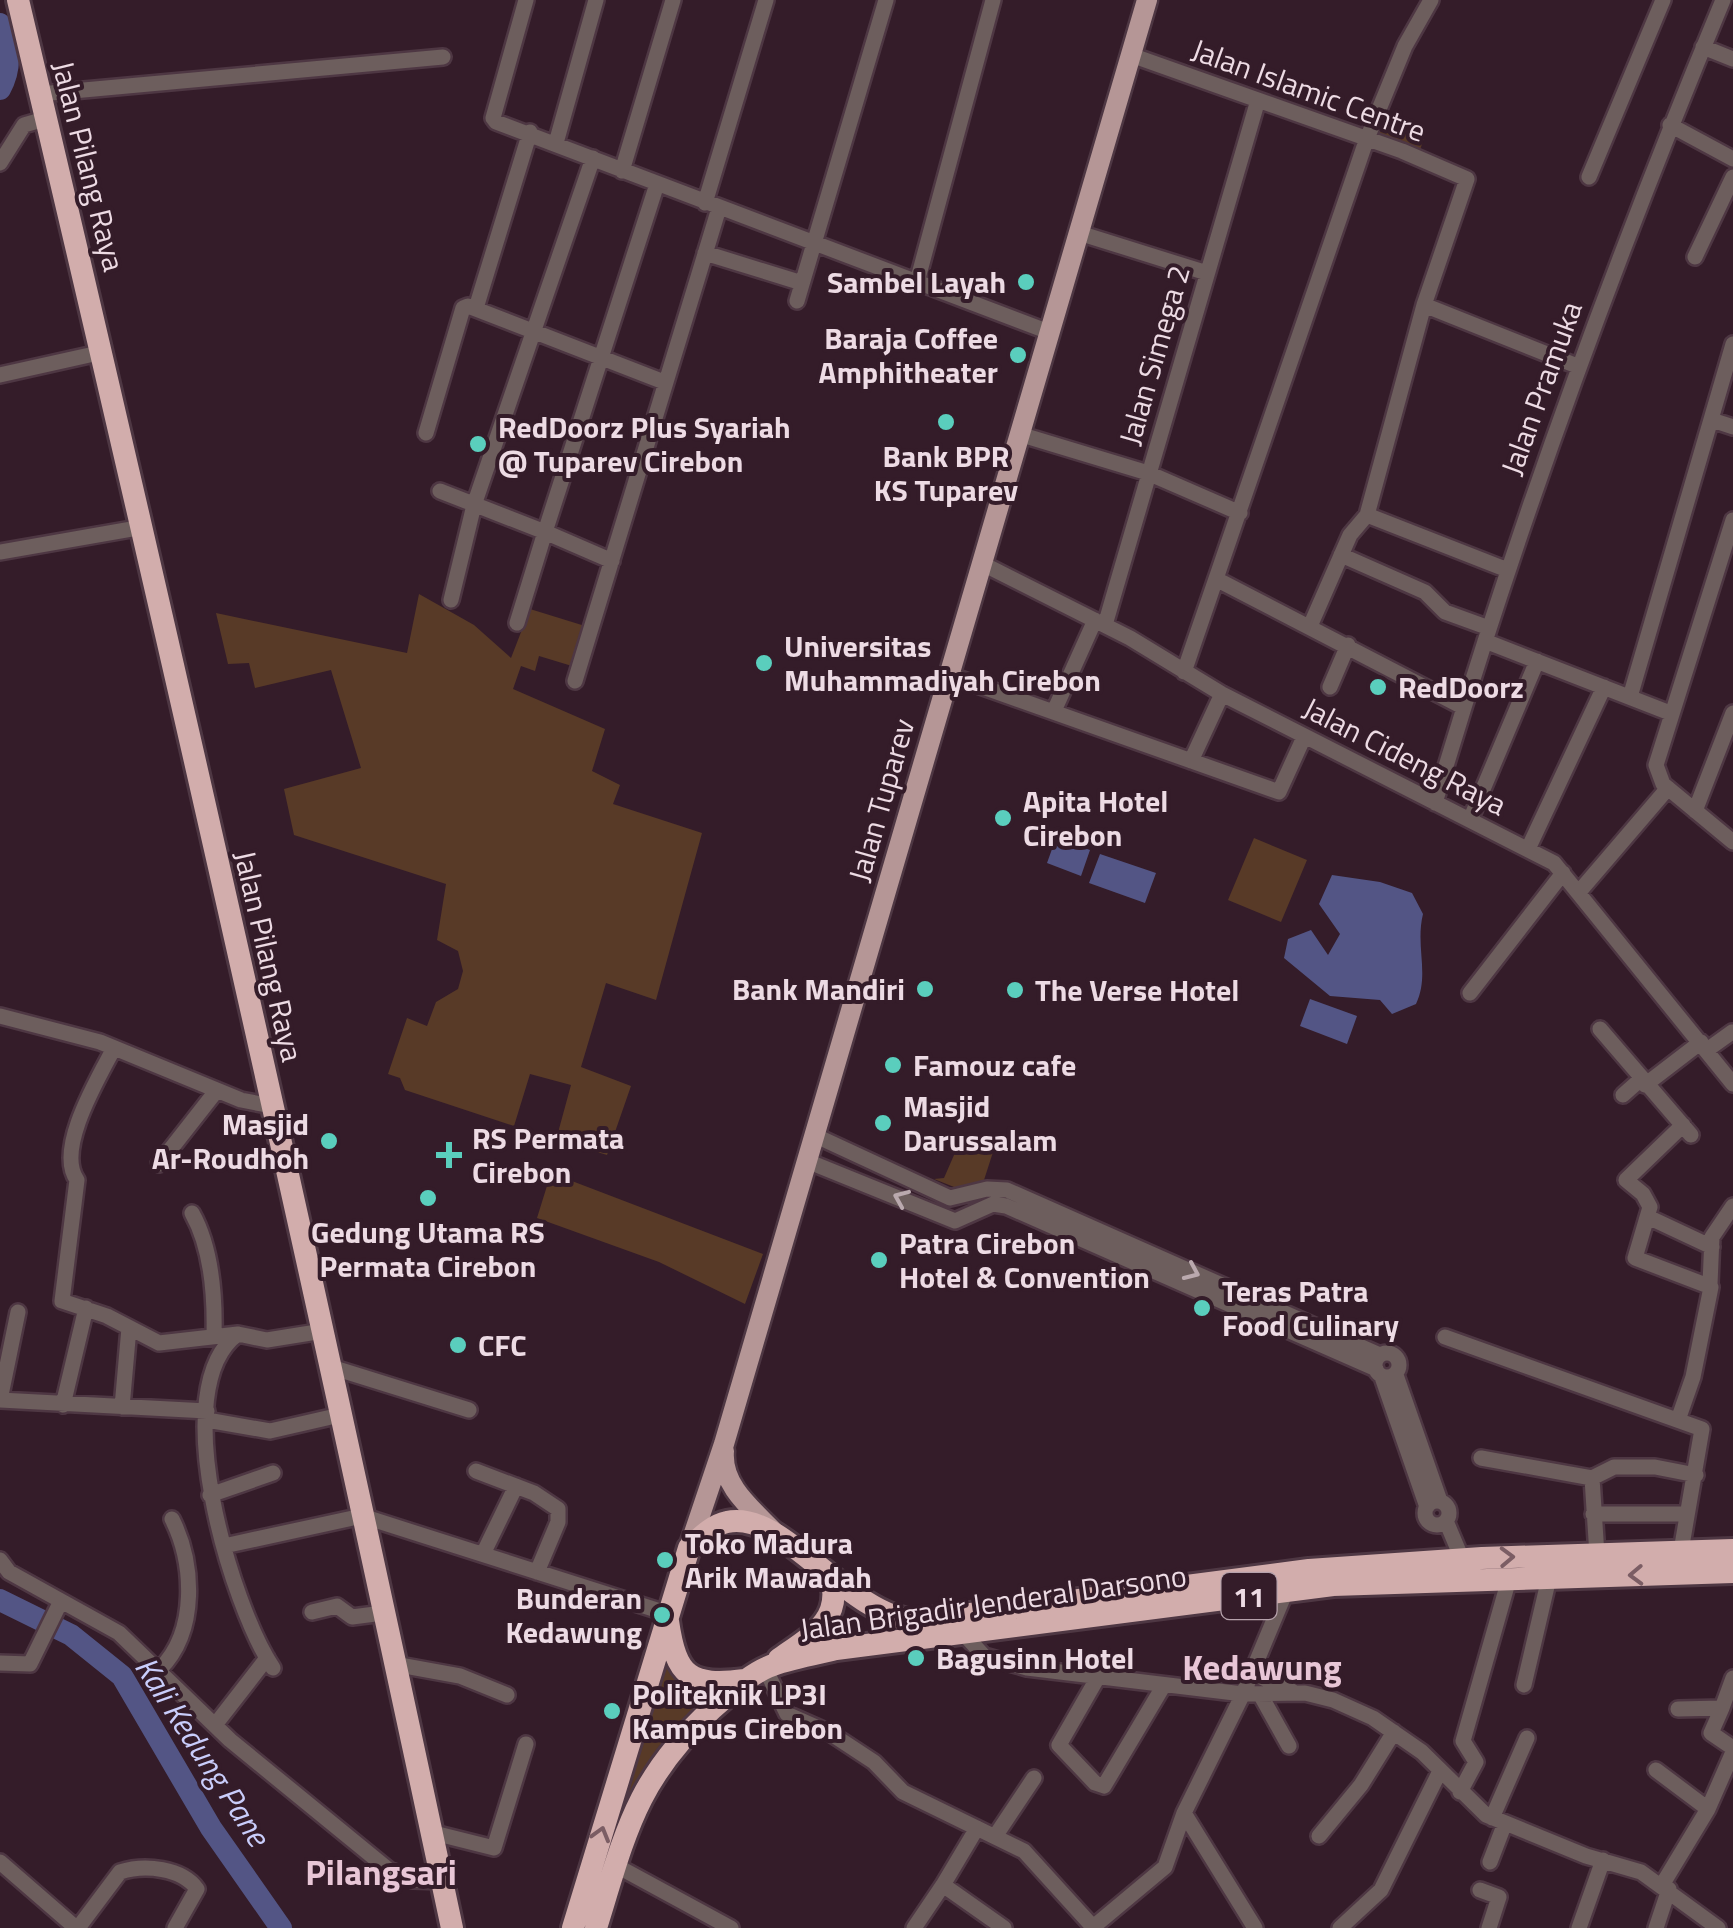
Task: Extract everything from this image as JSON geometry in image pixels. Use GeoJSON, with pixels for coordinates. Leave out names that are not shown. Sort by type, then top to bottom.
{"type":"FeatureCollection","features":[{"type":"Feature","properties":{"kind":"highway","name":"Jalan Pilang Raya"},"geometry":{"type":"LineString","coordinates":[[18,0],[143,527],[452,1928]]}},
{"type":"Feature","properties":{"kind":"highway","name":"11"},"geometry":{"type":"LineString","coordinates":[[689,1548],[727,1522],[751,1522],[775,1532]]}},
{"type":"Feature","properties":{"kind":"highway","name":"Jalan Brigadir Jenderal Darsono"},"geometry":{"type":"LineString","coordinates":[[775,1532],[865,1605],[902,1620],[1065,1611]]}},
{"type":"Feature","properties":{"kind":"highway"},"geometry":{"type":"LineString","coordinates":[[574,1928],[666,1613],[689,1548]]}},
{"type":"Feature","properties":{"kind":"highway","name":"Jalan Brigadir Jenderal Darsono"},"geometry":{"type":"LineString","coordinates":[[760,1671],[836,1649],[962,1632],[1065,1611],[1451,1559],[1733,1550]]}},
{"type":"Feature","properties":{"kind":"highway","name":"Jalan Brigadir Jenderal Darsono"},"geometry":{"type":"LineString","coordinates":[[1174,1596],[1286,1591],[1310,1579],[1509,1579],[1733,1572]]}},
{"type":"Feature","properties":{"kind":"highway"},"geometry":{"type":"LineString","coordinates":[[666,1613],[674,1658],[689,1676],[704,1683],[760,1671],[827,1622],[835,1594],[831,1578]]}},
{"type":"Feature","properties":{"kind":"highway","name":"11"},"geometry":{"type":"LineString","coordinates":[[596,1928],[615,1865],[657,1766],[674,1745],[760,1671]]}},
{"type":"Feature","properties":{"kind":"main road","name":"Jalan Tuparev"},"geometry":{"type":"LineString","coordinates":[[689,1548],[830,1143],[949,674],[1147,0]]}},
{"type":"Feature","properties":{"kind":"main road"},"geometry":{"type":"LineString","coordinates":[[724,1444],[723,1464],[731,1486],[775,1532]]}},
{"type":"Feature","properties":{"kind":"street"},"geometry":{"type":"LineString","coordinates":[[526,0],[493,118],[712,206],[1049,332]]}},
{"type":"Feature","properties":{"kind":"street"},"geometry":{"type":"LineString","coordinates":[[556,144],[596,0]]}},
{"type":"Feature","properties":{"kind":"street"},"geometry":{"type":"LineString","coordinates":[[622,171],[673,0]]}},
{"type":"Feature","properties":{"kind":"street"},"geometry":{"type":"LineString","coordinates":[[575,681],[705,254],[712,206],[766,0]]}},
{"type":"Feature","properties":{"kind":"street"},"geometry":{"type":"LineString","coordinates":[[797,301],[886,0]]}},
{"type":"Feature","properties":{"kind":"street"},"geometry":{"type":"LineString","coordinates":[[917,282],[993,0]]}},
{"type":"Feature","properties":{"kind":"street"},"geometry":{"type":"LineString","coordinates":[[1184,672],[1366,141],[1404,46],[1431,0]]}},
{"type":"Feature","properties":{"kind":"street"},"geometry":{"type":"LineString","coordinates":[[1589,178],[1663,0]]}},
{"type":"Feature","properties":{"kind":"street","name":"Jalan Pramuka"},"geometry":{"type":"LineString","coordinates":[[1435,803],[1505,569],[1577,366],[1723,0]]}},
{"type":"Feature","properties":{"kind":"street"},"geometry":{"type":"LineString","coordinates":[[1703,47],[1733,60]]}},
{"type":"Feature","properties":{"kind":"street","name":"Jalan Islamic Centre"},"geometry":{"type":"LineString","coordinates":[[1131,55],[1467,180],[1424,305]]}},
{"type":"Feature","properties":{"kind":"street"},"geometry":{"type":"LineString","coordinates":[[40,94],[443,57]]}},
{"type":"Feature","properties":{"kind":"street","name":"Jalan Simega 2"},"geometry":{"type":"LineString","coordinates":[[1054,711],[1100,622],[1258,100]]}},
{"type":"Feature","properties":{"kind":"street"},"geometry":{"type":"LineString","coordinates":[[0,164],[24,125],[48,118]]}},
{"type":"Feature","properties":{"kind":"street"},"geometry":{"type":"LineString","coordinates":[[1670,126],[1733,159]]}},
{"type":"Feature","properties":{"kind":"street"},"geometry":{"type":"LineString","coordinates":[[476,308],[530,132]]}},
{"type":"Feature","properties":{"kind":"street"},"geometry":{"type":"LineString","coordinates":[[451,600],[474,506],[593,158]]}},
{"type":"Feature","properties":{"kind":"street"},"geometry":{"type":"LineString","coordinates":[[1695,257],[1733,177]]}},
{"type":"Feature","properties":{"kind":"street"},"geometry":{"type":"LineString","coordinates":[[517,623],[658,184]]}},
{"type":"Feature","properties":{"kind":"street"},"geometry":{"type":"LineString","coordinates":[[1079,233],[1207,273]]}},
{"type":"Feature","properties":{"kind":"street"},"geometry":{"type":"LineString","coordinates":[[705,254],[802,283]]}},
{"type":"Feature","properties":{"kind":"street"},"geometry":{"type":"LineString","coordinates":[[1311,624],[1340,555],[1358,523],[1368,516],[1424,305],[1577,366]]}},
{"type":"Feature","properties":{"kind":"street"},"geometry":{"type":"LineString","coordinates":[[426,433],[464,308],[476,308],[664,382]]}},
{"type":"Feature","properties":{"kind":"street"},"geometry":{"type":"LineString","coordinates":[[1630,697],[1733,344]]}},
{"type":"Feature","properties":{"kind":"street"},"geometry":{"type":"LineString","coordinates":[[0,375],[103,352]]}},
{"type":"Feature","properties":{"kind":"street"},"geometry":{"type":"LineString","coordinates":[[1712,420],[1733,427]]}},
{"type":"Feature","properties":{"kind":"street"},"geometry":{"type":"LineString","coordinates":[[1020,434],[1148,473],[1240,513]]}},
{"type":"Feature","properties":{"kind":"street"},"geometry":{"type":"LineString","coordinates":[[440,491],[612,560]]}},
{"type":"Feature","properties":{"kind":"street"},"geometry":{"type":"LineString","coordinates":[[1368,516],[1505,569]]}},
{"type":"Feature","properties":{"kind":"street"},"geometry":{"type":"LineString","coordinates":[[1733,520],[1656,766],[1668,788],[1733,842]]}},
{"type":"Feature","properties":{"kind":"street"},"geometry":{"type":"LineString","coordinates":[[0,552],[143,527]]}},
{"type":"Feature","properties":{"kind":"street"},"geometry":{"type":"LineString","coordinates":[[1340,555],[1426,592],[1439,609],[1536,661],[1670,714]]}},
{"type":"Feature","properties":{"kind":"street","name":"Jalan Cideng Raya"},"geometry":{"type":"LineString","coordinates":[[981,563],[1100,622],[1304,737],[1528,849],[1563,873],[1733,1084]]}},
{"type":"Feature","properties":{"kind":"street"},"geometry":{"type":"LineString","coordinates":[[1216,579],[1311,624],[1463,707]]}},
{"type":"Feature","properties":{"kind":"street"},"geometry":{"type":"LineString","coordinates":[[1330,688],[1348,646]]}},
{"type":"Feature","properties":{"kind":"street"},"geometry":{"type":"LineString","coordinates":[[1470,820],[1536,661]]}},
{"type":"Feature","properties":{"kind":"street"},"geometry":{"type":"LineString","coordinates":[[949,674],[1280,792],[1304,737]]}},
{"type":"Feature","properties":{"kind":"street"},"geometry":{"type":"LineString","coordinates":[[1528,849],[1604,687]]}},
{"type":"Feature","properties":{"kind":"street"},"geometry":{"type":"LineString","coordinates":[[1191,761],[1222,694]]}},
{"type":"Feature","properties":{"kind":"street"},"geometry":{"type":"LineString","coordinates":[[1695,811],[1733,713]]}},
{"type":"Feature","properties":{"kind":"street"},"geometry":{"type":"LineString","coordinates":[[1579,892],[1668,788]]}},
{"type":"Feature","properties":{"kind":"street"},"geometry":{"type":"LineString","coordinates":[[1470,994],[1563,873]]}},
{"type":"Feature","properties":{"kind":"street"},"geometry":{"type":"LineString","coordinates":[[0,1016],[114,1048],[217,1090],[272,1106]]}},
{"type":"Feature","properties":{"kind":"street"},"geometry":{"type":"LineString","coordinates":[[1600,1029],[1687,1130],[1626,1180],[1649,1201],[1648,1217],[1634,1256],[1640,1263],[1710,1284]]}},
{"type":"Feature","properties":{"kind":"street"},"geometry":{"type":"LineString","coordinates":[[1623,1095],[1732,1032]]}},
{"type":"Feature","properties":{"kind":"street"},"geometry":{"type":"LineString","coordinates":[[114,1048],[84,1106],[71,1163],[77,1180],[62,1299],[159,1343],[238,1334],[267,1340],[323,1331]]}},
{"type":"Feature","properties":{"kind":"street"},"geometry":{"type":"LineString","coordinates":[[158,1164],[217,1090]]}},
{"type":"Feature","properties":{"kind":"street"},"geometry":{"type":"LineString","coordinates":[[830,1143],[950,1198],[996,1188],[1098,1239]]}},
{"type":"Feature","properties":{"kind":"street"},"geometry":{"type":"LineString","coordinates":[[823,1166],[955,1221],[999,1204],[1098,1239],[1383,1369],[1433,1504],[1428,1520],[1441,1523],[1451,1559]]}},
{"type":"Feature","properties":{"kind":"street"},"geometry":{"type":"LineString","coordinates":[[1678,1420],[1693,1377],[1710,1284],[1714,1232],[1733,1206]]}},
{"type":"Feature","properties":{"kind":"street"},"geometry":{"type":"LineString","coordinates":[[192,1213],[202,1230],[215,1300],[214,1335]]}},
{"type":"Feature","properties":{"kind":"street"},"geometry":{"type":"LineString","coordinates":[[1648,1217],[1712,1248]]}},
{"type":"Feature","properties":{"kind":"street"},"geometry":{"type":"LineString","coordinates":[[63,1406],[86,1308]]}},
{"type":"Feature","properties":{"kind":"street"},"geometry":{"type":"LineString","coordinates":[[18,1312],[0,1400],[207,1415],[270,1431],[340,1416]]}},
{"type":"Feature","properties":{"kind":"street"},"geometry":{"type":"LineString","coordinates":[[122,1407],[129,1328]]}},
{"type":"Feature","properties":{"kind":"street"},"geometry":{"type":"LineString","coordinates":[[216,1725],[270,1663],[244,1610],[210,1495],[207,1415],[212,1373],[227,1343],[238,1334]]}},
{"type":"Feature","properties":{"kind":"street"},"geometry":{"type":"LineString","coordinates":[[1445,1337],[1704,1432],[1681,1552]]}},
{"type":"Feature","properties":{"kind":"street"},"geometry":{"type":"LineString","coordinates":[[330,1367],[469,1410]]}},
{"type":"Feature","properties":{"kind":"street"},"geometry":{"type":"LineString","coordinates":[[1482,1458],[1592,1478],[1614,1468],[1655,1467],[1696,1474]]}},
{"type":"Feature","properties":{"kind":"street"},"geometry":{"type":"LineString","coordinates":[[476,1470],[553,1503],[559,1513],[537,1572]]}},
{"type":"Feature","properties":{"kind":"street"},"geometry":{"type":"LineString","coordinates":[[210,1495],[273,1473]]}},
{"type":"Feature","properties":{"kind":"street"},"geometry":{"type":"LineString","coordinates":[[1592,1478],[1596,1554]]}},
{"type":"Feature","properties":{"kind":"street"},"geometry":{"type":"LineString","coordinates":[[483,1554],[516,1486]]}},
{"type":"Feature","properties":{"kind":"street"},"geometry":{"type":"LineString","coordinates":[[1593,1514],[1686,1514]]}},
{"type":"Feature","properties":{"kind":"street"},"geometry":{"type":"LineString","coordinates":[[224,1546],[362,1516],[666,1613]]}},
{"type":"Feature","properties":{"kind":"street"},"geometry":{"type":"LineString","coordinates":[[160,1669],[182,1627],[189,1586],[188,1558],[172,1519]]}},
{"type":"Feature","properties":{"kind":"street"},"geometry":{"type":"LineString","coordinates":[[0,1560],[8,1572],[119,1633],[216,1725],[389,1870],[413,1880],[442,1880]]}},
{"type":"Feature","properties":{"kind":"street"},"geometry":{"type":"LineString","coordinates":[[1524,1686],[1549,1578]]}},
{"type":"Feature","properties":{"kind":"street"},"geometry":{"type":"LineString","coordinates":[[1460,1792],[1476,1762],[1463,1741],[1509,1579]]}},
{"type":"Feature","properties":{"kind":"street"},"geometry":{"type":"LineString","coordinates":[[760,1671],[787,1714],[830,1733],[874,1762],[903,1792],[996,1835],[1042,1867],[1092,1928],[1165,1867],[1184,1813],[1252,1694],[1252,1674],[1286,1591]]}},
{"type":"Feature","properties":{"kind":"street"},"geometry":{"type":"LineString","coordinates":[[0,1663],[30,1664],[61,1601]]}},
{"type":"Feature","properties":{"kind":"street"},"geometry":{"type":"LineString","coordinates":[[312,1612],[337,1606],[352,1617],[383,1613]]}},
{"type":"Feature","properties":{"kind":"street"},"geometry":{"type":"LineString","coordinates":[[962,1632],[973,1648],[1003,1663],[1164,1685],[1252,1694],[1296,1693],[1333,1700],[1394,1732],[1422,1752],[1460,1792],[1499,1821],[1641,1872],[1718,1928]]}},
{"type":"Feature","properties":{"kind":"street"},"geometry":{"type":"LineString","coordinates":[[394,1664],[460,1676],[506,1695]]}},
{"type":"Feature","properties":{"kind":"street"},"geometry":{"type":"LineString","coordinates":[[1252,1674],[1296,1693]]}},
{"type":"Feature","properties":{"kind":"street"},"geometry":{"type":"LineString","coordinates":[[1098,1677],[1059,1744],[1095,1784],[1104,1786],[1164,1685]]}},
{"type":"Feature","properties":{"kind":"street"},"geometry":{"type":"LineString","coordinates":[[1656,1928],[1666,1887],[1708,1809],[1733,1750],[1711,1733],[1733,1678]]}},
{"type":"Feature","properties":{"kind":"street"},"geometry":{"type":"LineString","coordinates":[[1252,1694],[1289,1746]]}},
{"type":"Feature","properties":{"kind":"street"},"geometry":{"type":"LineString","coordinates":[[1678,1708],[1722,1708]]}},
{"type":"Feature","properties":{"kind":"street"},"geometry":{"type":"LineString","coordinates":[[1319,1836],[1360,1785],[1394,1732]]}},
{"type":"Feature","properties":{"kind":"street"},"geometry":{"type":"LineString","coordinates":[[1490,1862],[1499,1821],[1527,1738]]}},
{"type":"Feature","properties":{"kind":"street"},"geometry":{"type":"LineString","coordinates":[[430,1832],[494,1848],[526,1744]]}},
{"type":"Feature","properties":{"kind":"street"},"geometry":{"type":"LineString","coordinates":[[1656,1770],[1708,1809]]}},
{"type":"Feature","properties":{"kind":"street"},"geometry":{"type":"LineString","coordinates":[[1340,1928],[1381,1890],[1440,1771]]}},
{"type":"Feature","properties":{"kind":"street"},"geometry":{"type":"LineString","coordinates":[[996,1835],[1034,1778]]}},
{"type":"Feature","properties":{"kind":"street"},"geometry":{"type":"LineString","coordinates":[[1184,1813],[1256,1928]]}},
{"type":"Feature","properties":{"kind":"street"},"geometry":{"type":"LineString","coordinates":[[919,1926],[977,1828]]}},
{"type":"Feature","properties":{"kind":"street"},"geometry":{"type":"LineString","coordinates":[[1578,1928],[1603,1860]]}},
{"type":"Feature","properties":{"kind":"street"},"geometry":{"type":"LineString","coordinates":[[0,1862],[77,1928],[120,1872],[172,1872],[190,1880],[197,1890],[175,1928]]}},
{"type":"Feature","properties":{"kind":"street"},"geometry":{"type":"LineString","coordinates":[[615,1865],[730,1928]]}},
{"type":"Feature","properties":{"kind":"street"},"geometry":{"type":"LineString","coordinates":[[943,1884],[1004,1928]]}},
{"type":"Feature","properties":{"kind":"street"},"geometry":{"type":"LineString","coordinates":[[1480,1890],[1500,1897],[1489,1928]]}},
{"type":"Feature","properties":{"kind":"street"},"geometry":{"type":"LineString","coordinates":[[1728,1928],[1733,1922]]}},
{"type":"Feature","properties":{"kind":"shaded area"},"geometry":{"type":"Polygon","coordinates":[[[1382,114],[1427,129],[1420,150],[1375,135],[1382,114]]]}},
{"type":"Feature","properties":{"kind":"shaded area"},"geometry":{"type":"Polygon","coordinates":[[[419,594],[474,625],[511,658],[530,609],[585,626],[572,666],[539,656],[535,671],[521,666],[513,689],[605,729],[592,771],[620,785],[613,804],[702,833],[656,1000],[606,983],[581,1067],[631,1086],[607,1155],[556,1140],[571,1085],[530,1074],[514,1126],[405,1090],[400,1078],[388,1074],[407,1018],[427,1026],[436,1002],[458,989],[463,971],[458,951],[437,940],[446,884],[294,835],[284,789],[361,768],[331,670],[255,688],[249,663],[228,664],[216,613],[407,653],[419,594]]]}},
{"type":"Feature","properties":{"kind":"shaded area"},"geometry":{"type":"Polygon","coordinates":[[[1254,838],[1307,860],[1281,922],[1228,900],[1254,838]]]}},
{"type":"Feature","properties":{"kind":"shaded area"},"geometry":{"type":"Polygon","coordinates":[[[955,1133],[965,1133],[994,1149],[984,1180],[964,1191],[934,1179],[944,1178],[961,1139],[955,1133]]]}},
{"type":"Feature","properties":{"kind":"shaded area"},"geometry":{"type":"Polygon","coordinates":[[[551,1173],[763,1254],[745,1304],[659,1262],[537,1218],[551,1173]]]}},
{"type":"Feature","properties":{"kind":"shaded area"},"geometry":{"type":"Polygon","coordinates":[[[665,1652],[690,1687],[712,1695],[680,1722],[654,1753],[615,1824],[665,1652]]]}},
{"type":"Feature","properties":{"kind":"water"},"geometry":{"type":"Polygon","coordinates":[[[1056,838],[1090,850],[1081,876],[1047,863],[1056,838]]]}},
{"type":"Feature","properties":{"kind":"water"},"geometry":{"type":"Polygon","coordinates":[[[1100,854],[1156,873],[1145,903],[1089,883],[1100,854]]]}},
{"type":"Feature","properties":{"kind":"water"},"geometry":{"type":"Polygon","coordinates":[[[1332,875],[1380,882],[1412,893],[1423,914],[1422,982],[1416,1004],[1392,1014],[1380,1000],[1330,996],[1284,958],[1288,939],[1311,930],[1328,955],[1340,934],[1319,904],[1332,875]]]}},
{"type":"Feature","properties":{"kind":"water"},"geometry":{"type":"Polygon","coordinates":[[[1310,999],[1357,1016],[1347,1044],[1300,1026],[1310,999]]]}},
{"type":"Feature","properties":{"kind":"waterway","name":"Kali Kedung Pane"},"geometry":{"type":"LineString","coordinates":[[0,24],[8,56],[0,89]]}},
{"type":"Feature","properties":{"kind":"waterway","name":"Kali Kedung Pane"},"geometry":{"type":"LineString","coordinates":[[0,1600],[71,1635],[122,1676],[211,1828],[281,1928]]}},
{"type":"Feature","properties":{"kind":"place","name":"Sambel Layah"},"geometry":{"type":"Point","coordinates":[1026,282]}},
{"type":"Feature","properties":{"kind":"place","name":"Baraja Coffee Amphitheater"},"geometry":{"type":"Point","coordinates":[1018,355]}},
{"type":"Feature","properties":{"kind":"place","name":"Bank BPR KS Tuparev"},"geometry":{"type":"Point","coordinates":[946,422]}},
{"type":"Feature","properties":{"kind":"place","name":"RedDoorz Plus Syariah @ Tuparev Cirebon"},"geometry":{"type":"Point","coordinates":[478,444]}},
{"type":"Feature","properties":{"kind":"place","name":"Universitas Muhammadiyah Cirebon"},"geometry":{"type":"Point","coordinates":[764,663]}},
{"type":"Feature","properties":{"kind":"place","name":"RedDoorz"},"geometry":{"type":"Point","coordinates":[1378,687]}},
{"type":"Feature","properties":{"kind":"place","name":"Apita Hotel Cirebon"},"geometry":{"type":"Point","coordinates":[1003,818]}},
{"type":"Feature","properties":{"kind":"place","name":"Bank Mandiri"},"geometry":{"type":"Point","coordinates":[925,989]}},
{"type":"Feature","properties":{"kind":"place","name":"The Verse Hotel"},"geometry":{"type":"Point","coordinates":[1015,990]}},
{"type":"Feature","properties":{"kind":"place","name":"Famouz cafe"},"geometry":{"type":"Point","coordinates":[893,1065]}},
{"type":"Feature","properties":{"kind":"place","name":"Masjid Darussalam"},"geometry":{"type":"Point","coordinates":[883,1123]}},
{"type":"Feature","properties":{"kind":"place","name":"Masjid Ar-Roudhoh"},"geometry":{"type":"Point","coordinates":[329,1141]}},
{"type":"Feature","properties":{"kind":"place","name":"RS Permata Cirebon"},"geometry":{"type":"Point","coordinates":[449,1155]}},
{"type":"Feature","properties":{"kind":"place","name":"Gedung Utama RS Permata Cirebon"},"geometry":{"type":"Point","coordinates":[428,1198]}},
{"type":"Feature","properties":{"kind":"place","name":"Patra Cirebon Hotel & Convention"},"geometry":{"type":"Point","coordinates":[879,1260]}},
{"type":"Feature","properties":{"kind":"place","name":"Teras Patra Food Culinary"},"geometry":{"type":"Point","coordinates":[1202,1308]}},
{"type":"Feature","properties":{"kind":"place","name":"CFC"},"geometry":{"type":"Point","coordinates":[458,1345]}},
{"type":"Feature","properties":{"kind":"place","name":"Toko Madura Arik Mawadah"},"geometry":{"type":"Point","coordinates":[665,1560]}},
{"type":"Feature","properties":{"kind":"place","name":"Bunderan Kedawung"},"geometry":{"type":"Point","coordinates":[662,1615]}},
{"type":"Feature","properties":{"kind":"place","name":"Bagusinn Hotel"},"geometry":{"type":"Point","coordinates":[916,1658]}},
{"type":"Feature","properties":{"kind":"place","name":"Politeknik LP3I Kampus Cirebon"},"geometry":{"type":"Point","coordinates":[612,1711]}},
{"type":"Feature","properties":{"kind":"district","name":"Kedawung"},"geometry":{"type":"Point","coordinates":[1262,1667]}},
{"type":"Feature","properties":{"kind":"district","name":"Pilangsari"},"geometry":{"type":"Point","coordinates":[381,1872]}}]}
